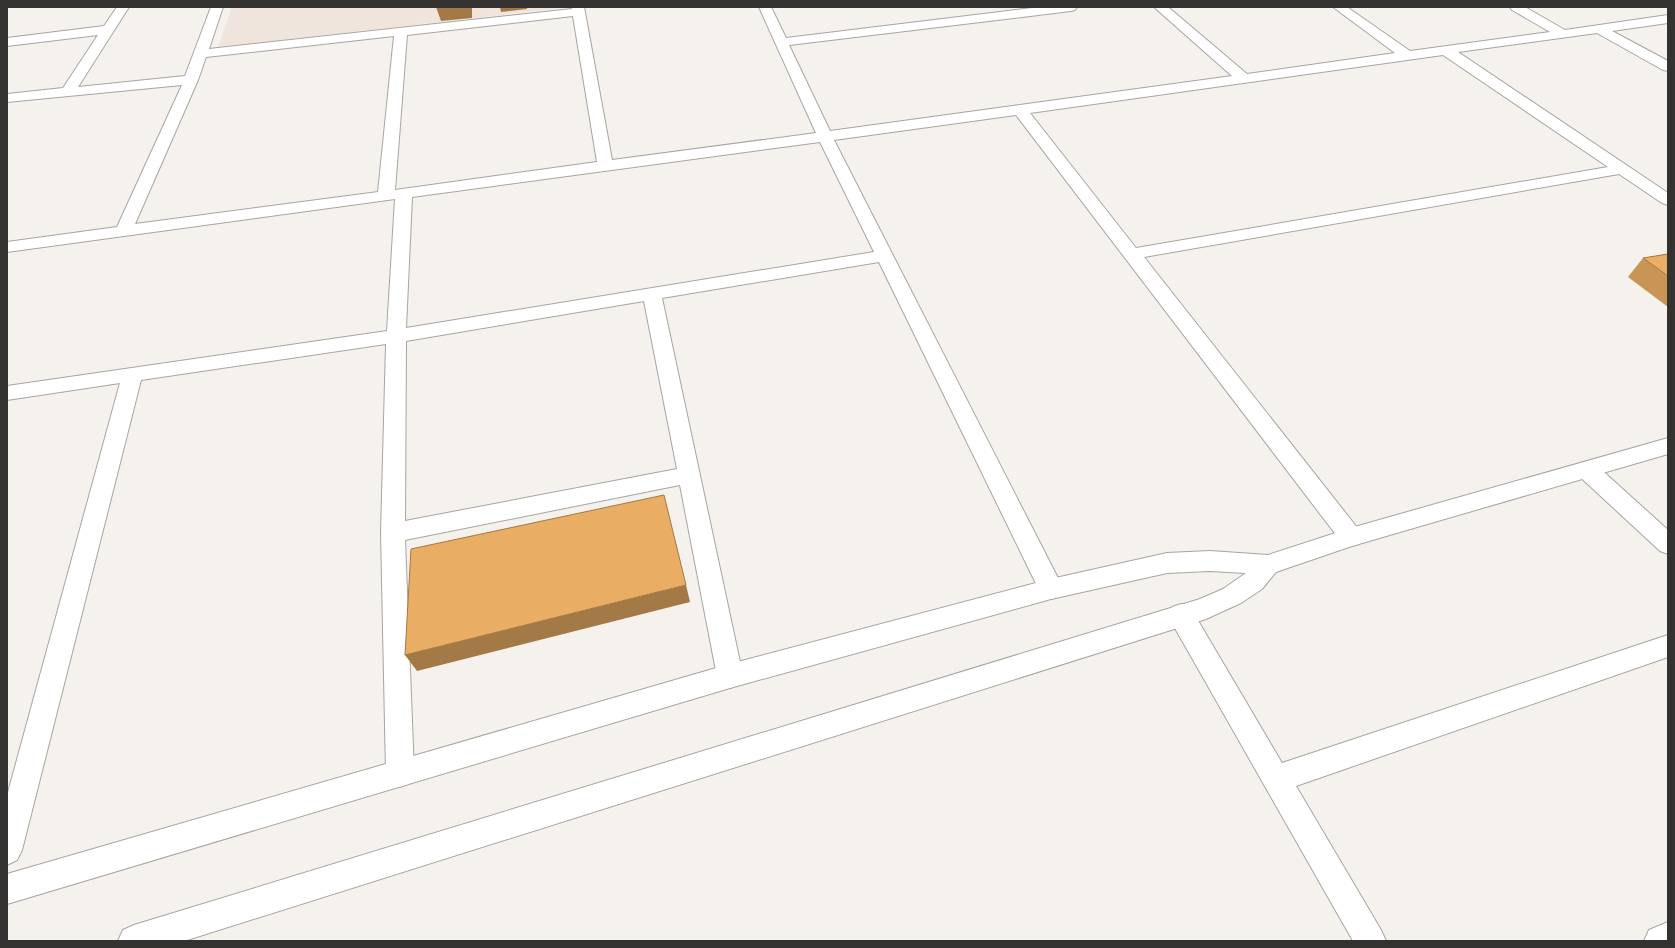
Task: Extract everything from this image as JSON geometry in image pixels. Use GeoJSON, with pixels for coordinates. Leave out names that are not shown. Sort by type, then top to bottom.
{"type":"FeatureCollection","features":[{"type":"Feature","properties":{"kind":"street"},"geometry":{"type":"LineString","coordinates":[[68,92],[123,7]]}},
{"type":"Feature","properties":{"kind":"street"},"geometry":{"type":"LineString","coordinates":[[124,231],[190,80],[218,7]]}},
{"type":"Feature","properties":{"kind":"street"},"geometry":{"type":"LineString","coordinates":[[765,7],[824,135],[1050,589]]}},
{"type":"Feature","properties":{"kind":"street"},"geometry":{"type":"LineString","coordinates":[[782,42],[1071,7]]}},
{"type":"Feature","properties":{"kind":"street"},"geometry":{"type":"LineString","coordinates":[[1160,7],[1243,78]]}},
{"type":"Feature","properties":{"kind":"street"},"geometry":{"type":"LineString","coordinates":[[1339,7],[1408,56]]}},
{"type":"Feature","properties":{"kind":"street"},"geometry":{"type":"LineString","coordinates":[[1516,7],[1563,34]]}},
{"type":"Feature","properties":{"kind":"street"},"geometry":{"type":"LineString","coordinates":[[200,54],[402,32],[578,9],[605,165]]}},
{"type":"Feature","properties":{"kind":"street"},"geometry":{"type":"LineString","coordinates":[[7,247],[824,135],[1020,110],[1668,19]]}},
{"type":"Feature","properties":{"kind":"street"},"geometry":{"type":"LineString","coordinates":[[1599,29],[1668,67]]}},
{"type":"Feature","properties":{"kind":"street"},"geometry":{"type":"LineString","coordinates":[[9,44],[107,30]]}},
{"type":"Feature","properties":{"kind":"street"},"geometry":{"type":"LineString","coordinates":[[400,773],[393,533],[396,336],[395,194],[402,32]]}},
{"type":"Feature","properties":{"kind":"street"},"geometry":{"type":"LineString","coordinates":[[1447,51],[1668,200]]}},
{"type":"Feature","properties":{"kind":"street"},"geometry":{"type":"LineString","coordinates":[[7,98],[190,80]]}},
{"type":"Feature","properties":{"kind":"street"},"geometry":{"type":"LineString","coordinates":[[1020,110],[1351,537]]}},
{"type":"Feature","properties":{"kind":"street"},"geometry":{"type":"LineString","coordinates":[[1132,254],[1623,169]]}},
{"type":"Feature","properties":{"kind":"street"},"geometry":{"type":"LineString","coordinates":[[7,393],[396,336],[885,256]]}},
{"type":"Feature","properties":{"kind":"street"},"geometry":{"type":"LineString","coordinates":[[652,294],[730,676]]}},
{"type":"Feature","properties":{"kind":"street"},"geometry":{"type":"LineString","coordinates":[[7,850],[132,375]]}},
{"type":"Feature","properties":{"kind":"street"},"geometry":{"type":"LineString","coordinates":[[7,889],[730,676],[1050,589],[1167,563],[1210,561],[1268,565],[1351,537],[1668,446]]}},
{"type":"Feature","properties":{"kind":"street"},"geometry":{"type":"LineString","coordinates":[[1587,470],[1668,544]]}},
{"type":"Feature","properties":{"kind":"street"},"geometry":{"type":"LineString","coordinates":[[393,533],[688,476]]}},
{"type":"Feature","properties":{"kind":"street"},"geometry":{"type":"LineString","coordinates":[[134,941],[1206,608],[1232,596],[1253,582],[1268,565]]}},
{"type":"Feature","properties":{"kind":"street"},"geometry":{"type":"LineString","coordinates":[[1181,615],[1370,941]]}},
{"type":"Feature","properties":{"kind":"street"},"geometry":{"type":"LineString","coordinates":[[1276,779],[1668,646]]}},
{"type":"Feature","properties":{"kind":"street"},"geometry":{"type":"LineString","coordinates":[[1660,941],[1668,938]]}},
{"type":"Feature","properties":{"kind":"shaded area"},"geometry":{"type":"Polygon","coordinates":[[[232,7],[562,7],[562,8],[218,47],[232,7]]]}},
{"type":"Feature","properties":{"kind":"building"},"geometry":{"type":"Polygon","coordinates":[[[1668,254],[1668,276],[1643,258],[1668,254]]]}},
{"type":"Feature","properties":{"kind":"building"},"geometry":{"type":"Polygon","coordinates":[[[664,495],[686,585],[405,655],[411,549],[664,495]]]}}]}
